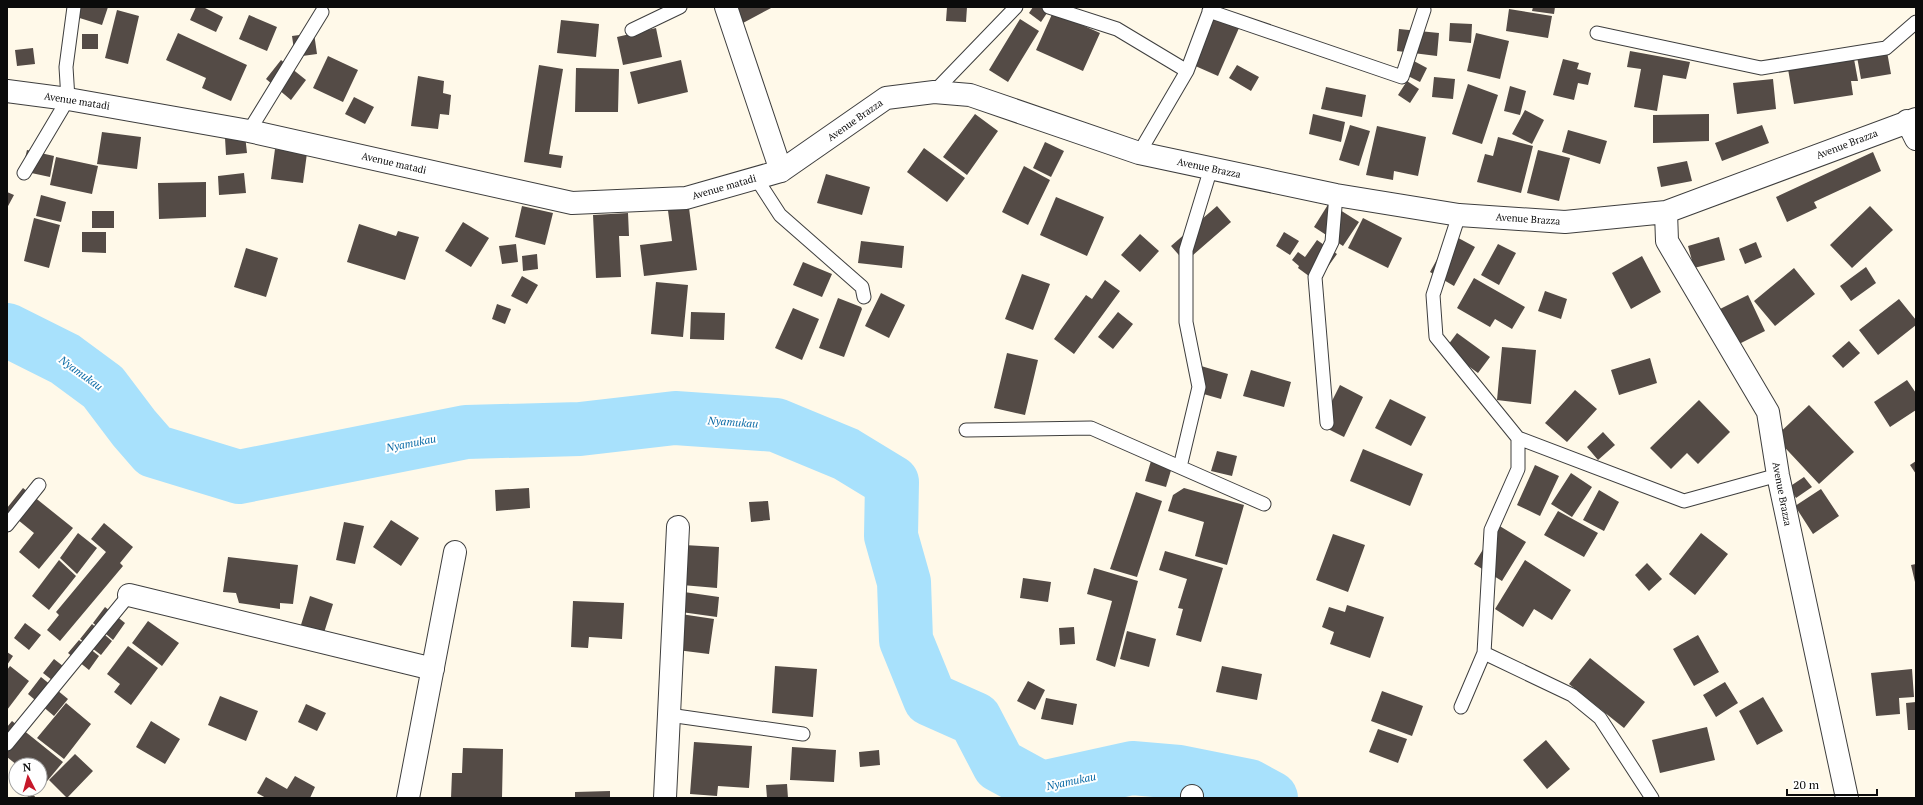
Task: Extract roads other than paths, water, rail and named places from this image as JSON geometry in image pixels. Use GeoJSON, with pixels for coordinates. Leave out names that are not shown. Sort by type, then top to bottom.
{"type":"FeatureCollection","features":[{"type":"Feature","properties":{"kind":"street"},"geometry":{"type":"LineString","coordinates":[[726,7],[781,171]]}},
{"type":"Feature","properties":{"kind":"street","name":"Avenue matadi"},"geometry":{"type":"LineString","coordinates":[[7,91],[68,99],[249,131],[572,203],[686,198],[781,171]]}},
{"type":"Feature","properties":{"kind":"street","name":"Avenue Brazza"},"geometry":{"type":"LineString","coordinates":[[781,171],[886,98],[934,92],[970,95],[1139,153],[1336,195],[1459,215],[1565,222],[1666,212],[1913,127]]}},
{"type":"Feature","properties":{"kind":"street","name":"Avenue Brazza"},"geometry":{"type":"LineString","coordinates":[[1666,212],[1667,241],[1768,412],[1778,475],[1847,798]]}},
{"type":"Feature","properties":{"kind":"street"},"geometry":{"type":"LineString","coordinates":[[665,798],[678,527]]}},
{"type":"Feature","properties":{"kind":"street"},"geometry":{"type":"LineString","coordinates":[[408,798],[455,552]]}},
{"type":"Feature","properties":{"kind":"street"},"geometry":{"type":"LineString","coordinates":[[129,596],[433,669]]}},
{"type":"Feature","properties":{"kind":"lane"},"geometry":{"type":"LineString","coordinates":[[24,173],[68,99],[66,67],[74,7]]}},
{"type":"Feature","properties":{"kind":"lane"},"geometry":{"type":"LineString","coordinates":[[632,30],[680,7]]}},
{"type":"Feature","properties":{"kind":"lane"},"geometry":{"type":"LineString","coordinates":[[934,92],[1016,7]]}},
{"type":"Feature","properties":{"kind":"lane"},"geometry":{"type":"LineString","coordinates":[[1049,7],[1117,29],[1187,71]]}},
{"type":"Feature","properties":{"kind":"lane"},"geometry":{"type":"LineString","coordinates":[[1139,153],[1187,71],[1210,9],[1402,77],[1424,10]]}},
{"type":"Feature","properties":{"kind":"lane"},"geometry":{"type":"LineString","coordinates":[[249,131],[322,12]]}},
{"type":"Feature","properties":{"kind":"lane"},"geometry":{"type":"LineString","coordinates":[[1597,33],[1761,68],[1886,48],[1916,22]]}},
{"type":"Feature","properties":{"kind":"lane"},"geometry":{"type":"LineString","coordinates":[[1180,467],[1199,387],[1186,322],[1186,250],[1211,168]]}},
{"type":"Feature","properties":{"kind":"lane"},"geometry":{"type":"LineString","coordinates":[[756,178],[780,215],[862,287],[864,297]]}},
{"type":"Feature","properties":{"kind":"lane"},"geometry":{"type":"LineString","coordinates":[[1326,423],[1315,277],[1332,242],[1336,195]]}},
{"type":"Feature","properties":{"kind":"lane"},"geometry":{"type":"LineString","coordinates":[[1459,215],[1433,295],[1436,337],[1518,438],[1684,501],[1778,475]]}},
{"type":"Feature","properties":{"kind":"lane"},"geometry":{"type":"LineString","coordinates":[[966,430],[1091,428],[1264,504]]}},
{"type":"Feature","properties":{"kind":"lane"},"geometry":{"type":"LineString","coordinates":[[1461,707],[1484,653],[1491,530],[1518,469],[1518,438]]}},
{"type":"Feature","properties":{"kind":"lane"},"geometry":{"type":"LineString","coordinates":[[7,525],[39,485]]}},
{"type":"Feature","properties":{"kind":"lane"},"geometry":{"type":"LineString","coordinates":[[7,744],[129,596]]}},
{"type":"Feature","properties":{"kind":"lane"},"geometry":{"type":"LineString","coordinates":[[1484,653],[1572,695],[1600,718],[1652,798]]}},
{"type":"Feature","properties":{"kind":"lane"},"geometry":{"type":"LineString","coordinates":[[669,715],[803,734]]}},
{"type":"Feature","properties":{"kind":"waterway","name":"Nyamukau"},"geometry":{"type":"LineString","coordinates":[[7,330],[65,359],[103,387],[134,428],[154,451],[239,477],[466,432],[580,429],[675,418],[776,425],[846,454],[892,482],[891,536],[904,582],[906,640],[930,699],[975,719],[999,765],[1041,788],[1132,768],[1179,772],[1249,786],[1271,798]]}}]}
